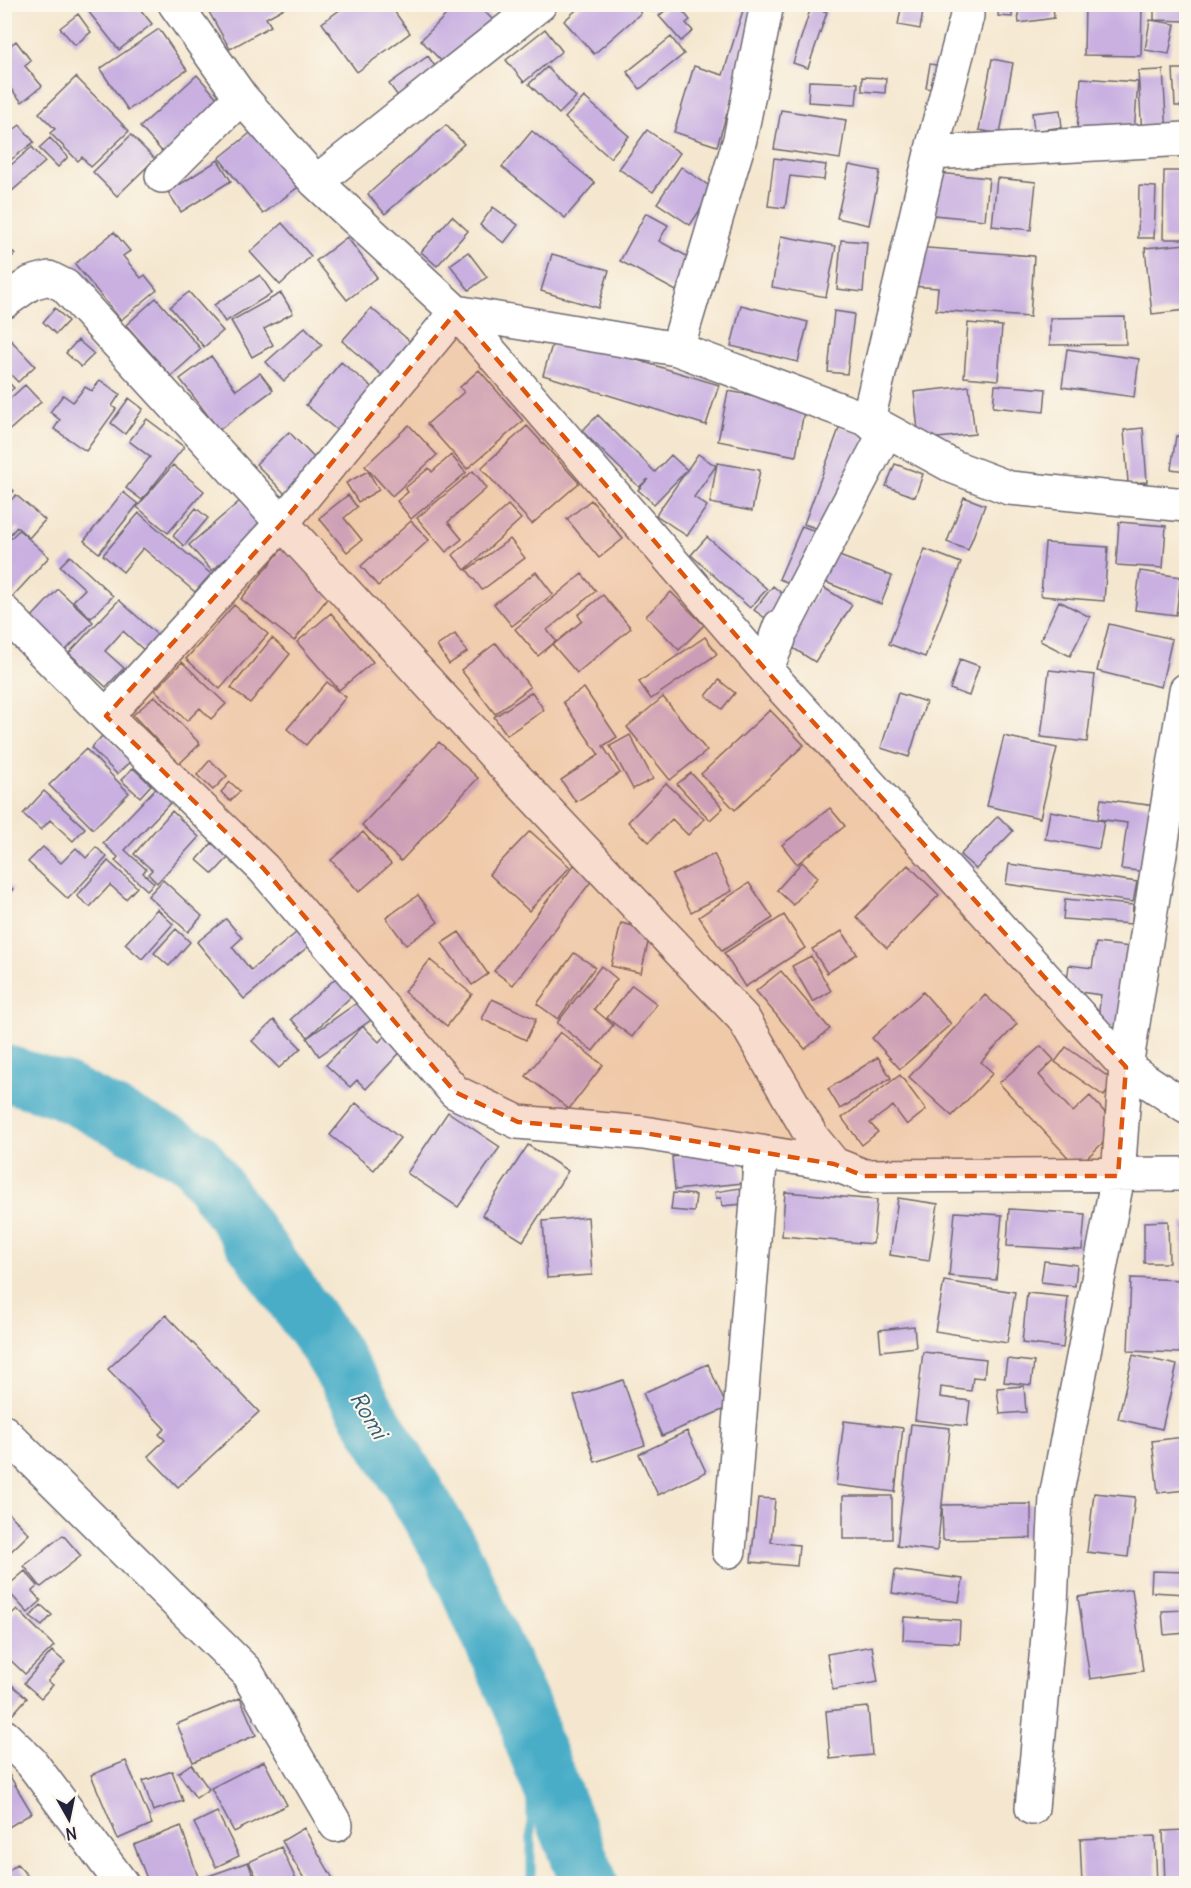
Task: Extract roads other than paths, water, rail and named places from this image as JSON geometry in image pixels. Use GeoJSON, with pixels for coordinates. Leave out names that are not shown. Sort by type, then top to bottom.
{"type":"FeatureCollection","features":[{"type":"Feature","properties":{"kind":"street"},"geometry":{"type":"LineString","coordinates":[[174,4],[241,98],[316,182],[456,312],[766,670],[1126,1067],[1186,1107]]}},
{"type":"Feature","properties":{"kind":"street"},"geometry":{"type":"LineString","coordinates":[[316,182],[540,4]]}},
{"type":"Feature","properties":{"kind":"street"},"geometry":{"type":"LineString","coordinates":[[677,349],[740,139],[767,4]]}},
{"type":"Feature","properties":{"kind":"street"},"geometry":{"type":"LineString","coordinates":[[868,420],[931,153],[967,16],[967,4]]}},
{"type":"Feature","properties":{"kind":"street"},"geometry":{"type":"LineString","coordinates":[[162,176],[241,98]]}},
{"type":"Feature","properties":{"kind":"street"},"geometry":{"type":"LineString","coordinates":[[931,153],[1186,139]]}},
{"type":"Feature","properties":{"kind":"street"},"geometry":{"type":"LineString","coordinates":[[4,302],[31,283],[50,278],[65,286],[501,762],[743,1018],[812,1137],[834,1164]]}},
{"type":"Feature","properties":{"kind":"street"},"geometry":{"type":"LineString","coordinates":[[456,312],[677,349],[868,420],[954,467],[1010,488],[1186,506]]}},
{"type":"Feature","properties":{"kind":"street"},"geometry":{"type":"LineString","coordinates":[[106,716],[282,523],[456,312]]}},
{"type":"Feature","properties":{"kind":"street"},"geometry":{"type":"LineString","coordinates":[[766,670],[779,639],[776,637],[780,626],[783,628],[884,435],[868,420]]}},
{"type":"Feature","properties":{"kind":"street"},"geometry":{"type":"LineString","coordinates":[[4,612],[106,716],[263,868],[455,1092],[518,1122],[644,1133],[834,1164],[864,1176],[1186,1174]]}},
{"type":"Feature","properties":{"kind":"street"},"geometry":{"type":"LineString","coordinates":[[1032,1808],[1051,1604],[1056,1497],[1118,1176],[1126,1067],[1175,830],[1186,690]]}},
{"type":"Feature","properties":{"kind":"street"},"geometry":{"type":"LineString","coordinates":[[729,1551],[761,1152]]}},
{"type":"Feature","properties":{"kind":"street"},"geometry":{"type":"LineString","coordinates":[[4,1432],[246,1671],[336,1825]]}},
{"type":"Feature","properties":{"kind":"street"},"geometry":{"type":"LineString","coordinates":[[4,1736],[31,1762],[122,1884]]}},
{"type":"Feature","properties":{"kind":"waterway","name":"Romi"},"geometry":{"type":"LineString","coordinates":[[4,1073],[62,1090],[195,1158],[329,1348],[452,1553],[528,1720],[531,1737],[590,1884]]}},
{"type":"Feature","properties":{"kind":"waterway"},"geometry":{"type":"LineString","coordinates":[[531,1737],[531,1884]]}}]}
